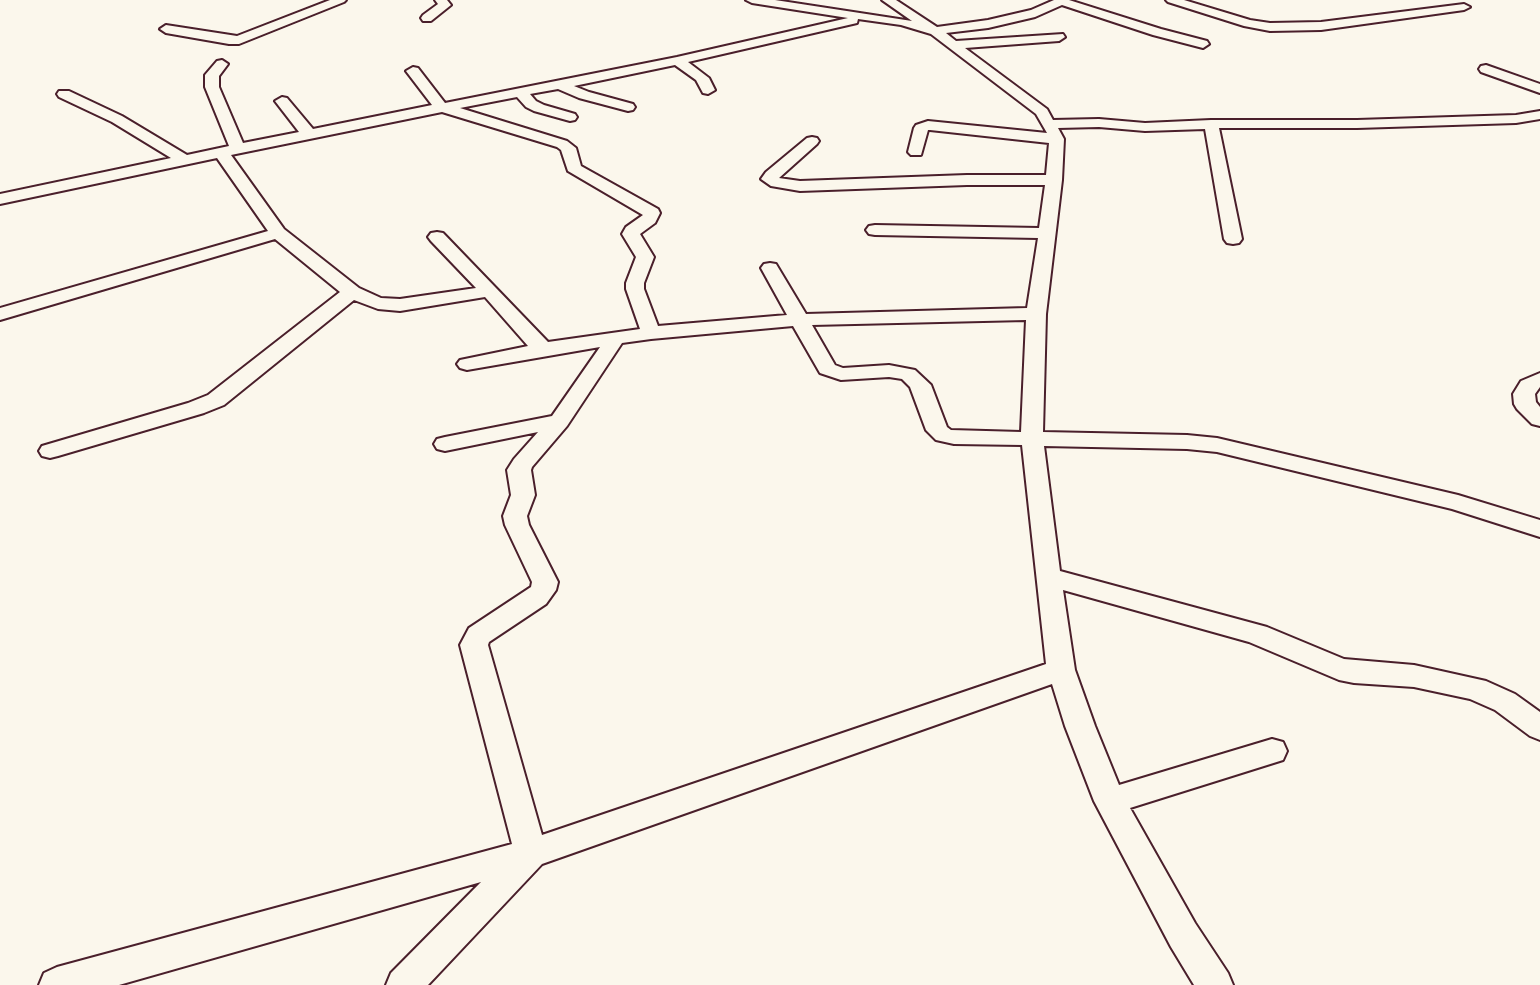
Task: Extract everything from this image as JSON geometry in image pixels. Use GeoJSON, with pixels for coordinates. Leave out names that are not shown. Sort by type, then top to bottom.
{"type":"FeatureCollection","features":[{"type":"Feature","properties":{"kind":"street"},"geometry":{"type":"LineString","coordinates":[[166,30],[239,40],[340,0]]}},
{"type":"Feature","properties":{"kind":"street"},"geometry":{"type":"LineString","coordinates":[[427,18],[445,5],[441,0]]}},
{"type":"Feature","properties":{"kind":"street"},"geometry":{"type":"LineString","coordinates":[[752,0],[902,22],[935,31],[988,24],[1035,13],[1062,1],[1157,32],[1203,44]]}},
{"type":"Feature","properties":{"kind":"street"},"geometry":{"type":"LineString","coordinates":[[888,0],[955,45],[1042,112],[1053,131],[1054,180],[1036,314],[1032,437],[1048,577],[1062,670],[1080,726],[1110,801],[1182,935],[1215,985]]}},
{"type":"Feature","properties":{"kind":"street"},"geometry":{"type":"LineString","coordinates":[[1172,0],[1248,23],[1270,27],[1321,26],[1464,7]]}},
{"type":"Feature","properties":{"kind":"street"},"geometry":{"type":"LineString","coordinates":[[0,199],[230,150],[677,61],[867,17]]}},
{"type":"Feature","properties":{"kind":"street"},"geometry":{"type":"LineString","coordinates":[[955,45],[1059,37]]}},
{"type":"Feature","properties":{"kind":"street"},"geometry":{"type":"LineString","coordinates":[[677,61],[702,78],[708,90]]}},
{"type":"Feature","properties":{"kind":"street"},"geometry":{"type":"LineString","coordinates":[[222,64],[212,75],[212,88],[230,150],[278,233],[352,292],[378,303],[400,305],[490,291]]}},
{"type":"Feature","properties":{"kind":"street"},"geometry":{"type":"LineString","coordinates":[[1486,69],[1540,89]]}},
{"type":"Feature","properties":{"kind":"street"},"geometry":{"type":"LineString","coordinates":[[414,71],[441,107],[562,144],[568,148],[574,168],[652,212],[652,216],[632,231],[631,234],[645,257],[645,262],[635,283],[635,289],[651,333]]}},
{"type":"Feature","properties":{"kind":"street"},"geometry":{"type":"LineString","coordinates":[[559,84],[584,96],[628,107]]}},
{"type":"Feature","properties":{"kind":"street"},"geometry":{"type":"LineString","coordinates":[[520,92],[531,104],[570,117]]}},
{"type":"Feature","properties":{"kind":"street"},"geometry":{"type":"LineString","coordinates":[[64,94],[124,123],[184,160]]}},
{"type":"Feature","properties":{"kind":"street"},"geometry":{"type":"LineString","coordinates":[[282,101],[309,134]]}},
{"type":"Feature","properties":{"kind":"street"},"geometry":{"type":"LineString","coordinates":[[916,152],[921,128],[928,126],[1053,131],[1099,123],[1145,127],[1211,124],[1357,124],[1516,119],[1540,115]]}},
{"type":"Feature","properties":{"kind":"street"},"geometry":{"type":"LineString","coordinates":[[1516,119],[1540,132]]}},
{"type":"Feature","properties":{"kind":"street"},"geometry":{"type":"LineString","coordinates":[[1211,124],[1233,239]]}},
{"type":"Feature","properties":{"kind":"street"},"geometry":{"type":"LineString","coordinates":[[812,141],[769,179],[777,184],[800,186],[967,180],[1054,180]]}},
{"type":"Feature","properties":{"kind":"street"},"geometry":{"type":"LineString","coordinates":[[876,230],[1046,232]]}},
{"type":"Feature","properties":{"kind":"street"},"geometry":{"type":"LineString","coordinates":[[0,314],[278,233]]}},
{"type":"Feature","properties":{"kind":"street"},"geometry":{"type":"LineString","coordinates":[[437,237],[490,291],[538,345],[545,349]]}},
{"type":"Feature","properties":{"kind":"street"},"geometry":{"type":"LineString","coordinates":[[770,268],[828,369],[833,373],[841,374],[889,371],[908,374],[920,385],[938,430],[944,435],[954,437],[1032,437],[1217,444],[1458,503],[1540,529]]}},
{"type":"Feature","properties":{"kind":"street"},"geometry":{"type":"LineString","coordinates":[[50,451],[196,408],[216,400],[352,292]]}},
{"type":"Feature","properties":{"kind":"street"},"geometry":{"type":"LineString","coordinates":[[467,364],[545,349],[651,333],[799,320],[1036,314]]}},
{"type":"Feature","properties":{"kind":"street"},"geometry":{"type":"LineString","coordinates":[[531,853],[474,645],[479,635],[537,597],[543,590],[545,582],[517,525],[515,516],[523,495],[519,470],[559,421],[616,338]]}},
{"type":"Feature","properties":{"kind":"street"},"geometry":{"type":"LineString","coordinates":[[1540,379],[1528,385],[1524,394],[1525,404],[1540,419]]}},
{"type":"Feature","properties":{"kind":"street"},"geometry":{"type":"LineString","coordinates":[[445,444],[559,421]]}},
{"type":"Feature","properties":{"kind":"street"},"geometry":{"type":"LineString","coordinates":[[1048,577],[1257,634],[1339,669],[1354,672],[1414,676],[1476,689],[1505,702],[1540,728]]}},
{"type":"Feature","properties":{"kind":"street"},"geometry":{"type":"LineString","coordinates":[[57,985],[531,853],[1062,670]]}},
{"type":"Feature","properties":{"kind":"street"},"geometry":{"type":"LineString","coordinates":[[1110,801],[1272,751]]}},
{"type":"Feature","properties":{"kind":"street"},"geometry":{"type":"LineString","coordinates":[[404,985],[531,853]]}}]}
